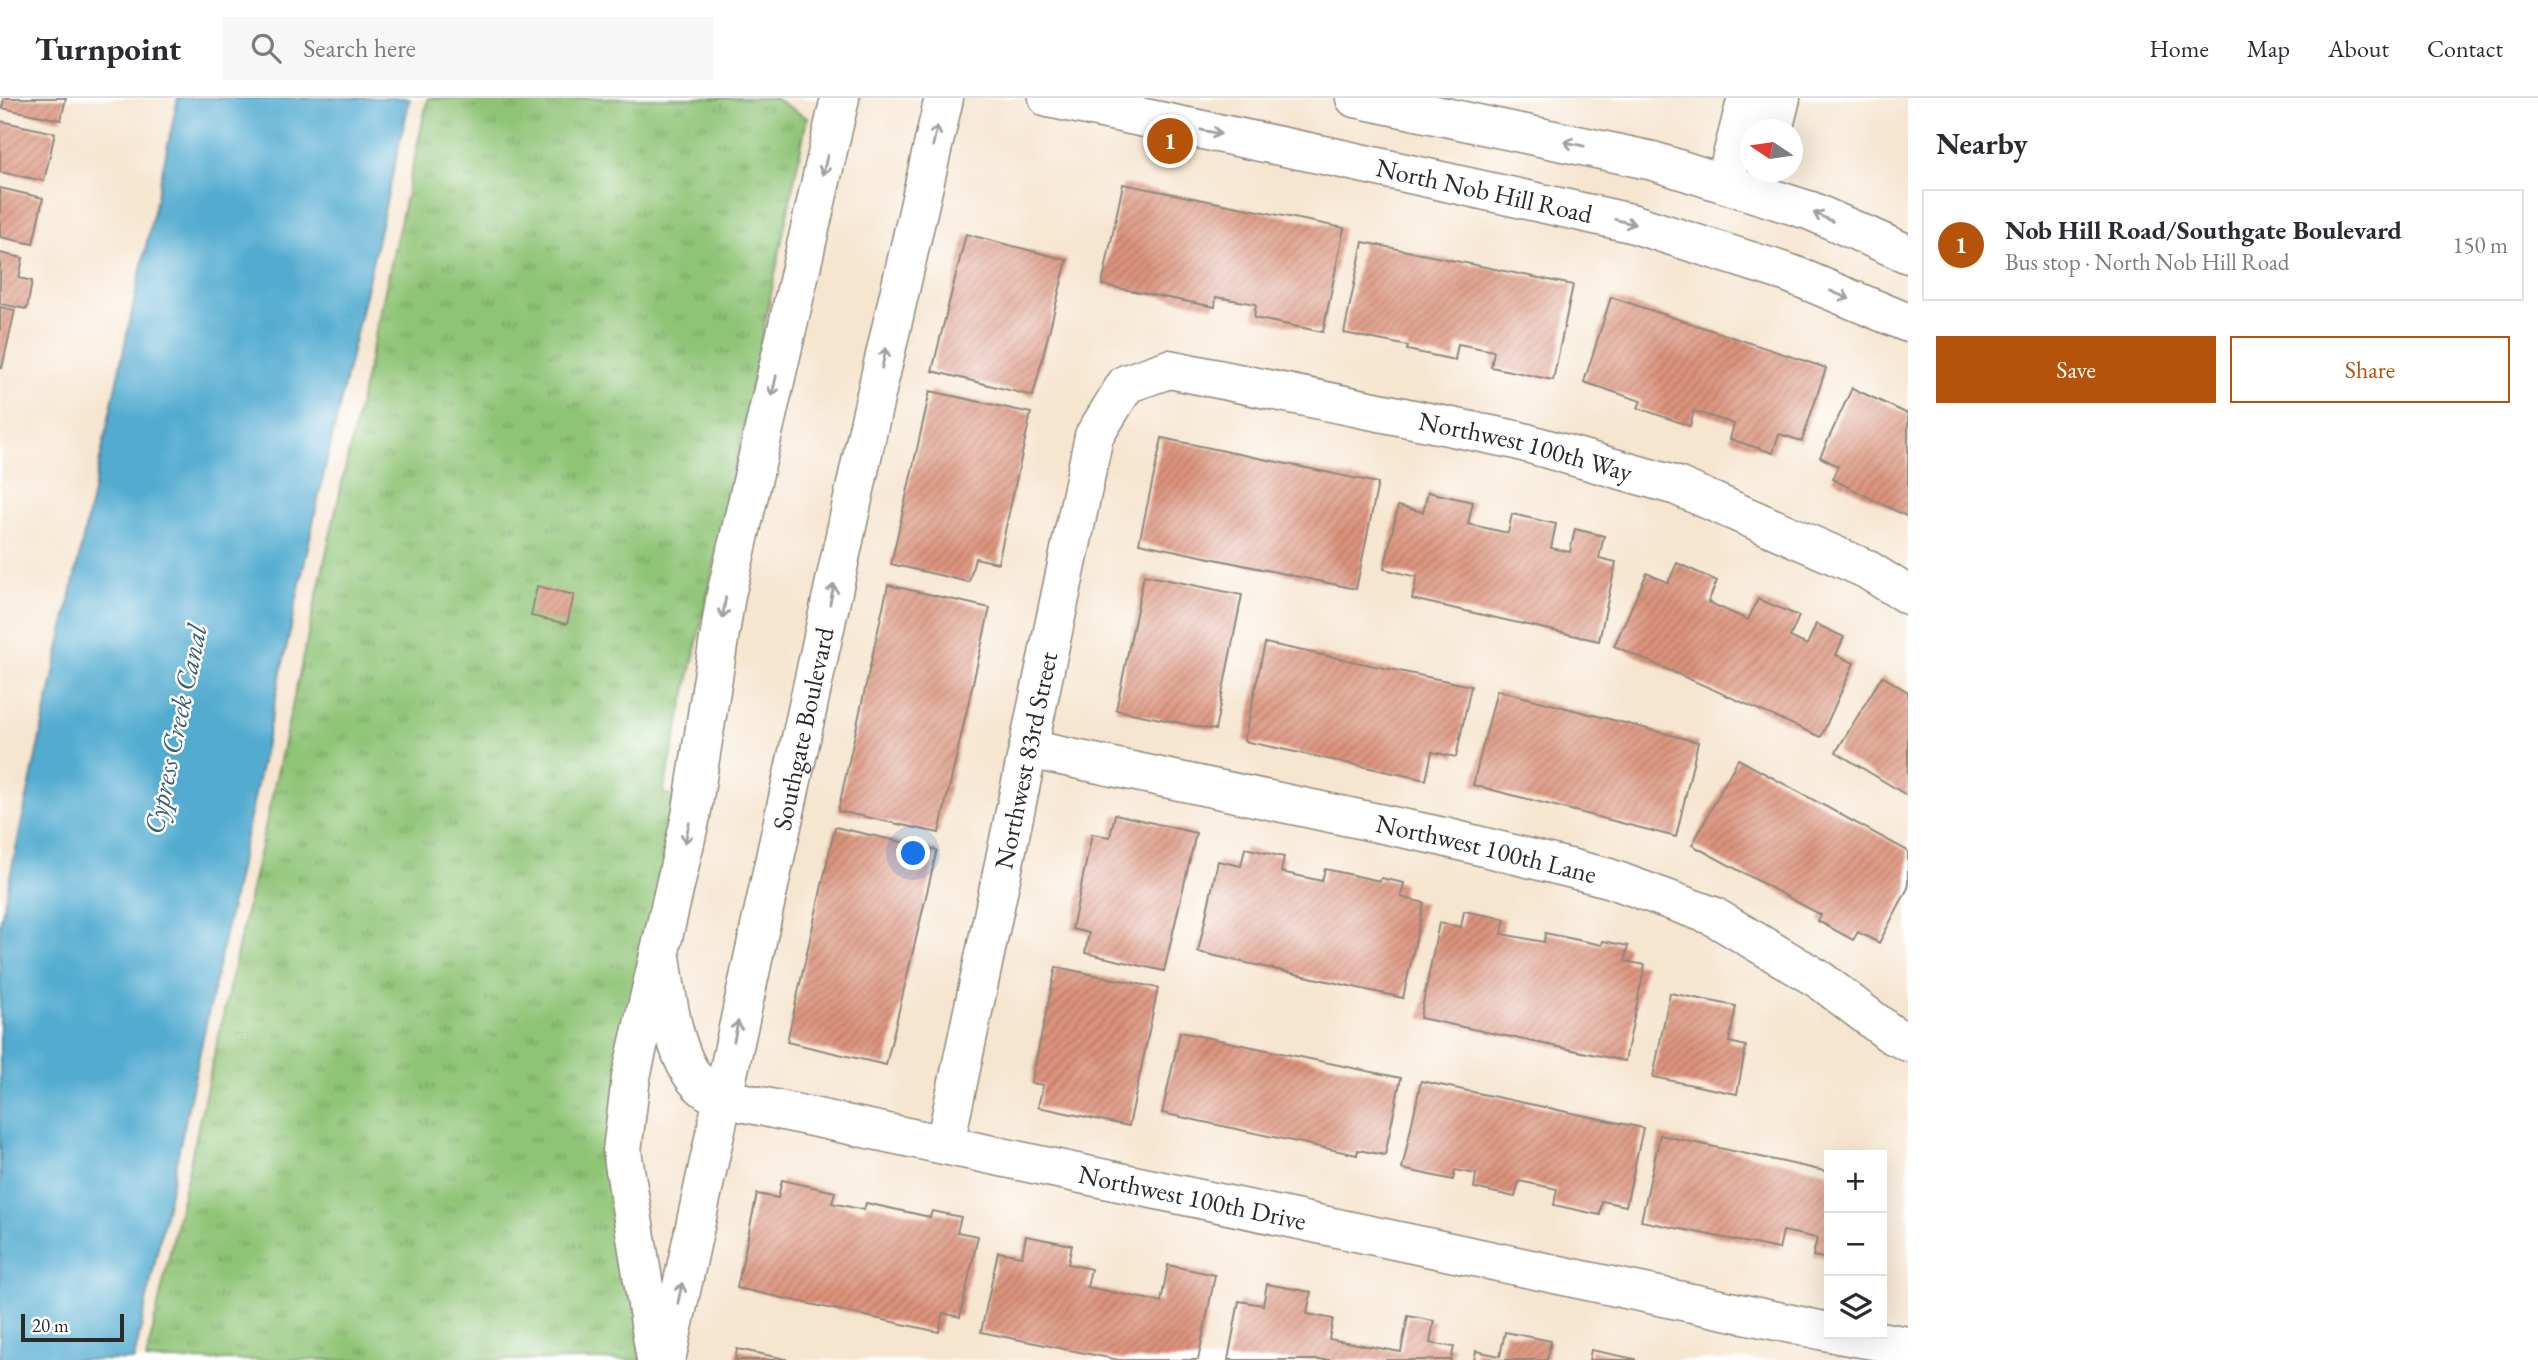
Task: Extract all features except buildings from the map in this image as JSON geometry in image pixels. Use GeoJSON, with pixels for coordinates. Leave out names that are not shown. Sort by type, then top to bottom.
{"type":"FeatureCollection","features":[{"type":"Feature","properties":{"kind":"street"},"geometry":{"type":"LineString","coordinates":[[656,1360],[622,1152],[631,1077],[691,816],[726,595],[840,98]]}},
{"type":"Feature","properties":{"kind":"street","name":"Southgate Boulevard"},"geometry":{"type":"LineString","coordinates":[[666,1360],[869,425],[944,98]]}},
{"type":"Feature","properties":{"kind":"street","name":"North Nob Hill Road"},"geometry":{"type":"LineString","coordinates":[[1048,98],[1631,223],[1791,274],[1908,323]]}},
{"type":"Feature","properties":{"kind":"street"},"geometry":{"type":"LineString","coordinates":[[1354,98],[1748,183],[1908,254]]}},
{"type":"Feature","properties":{"kind":"street"},"geometry":{"type":"LineString","coordinates":[[1747,98],[1748,183]]}},
{"type":"Feature","properties":{"kind":"street"},"geometry":{"type":"LineString","coordinates":[[1776,119],[1781,98]]}},
{"type":"Feature","properties":{"kind":"street","name":"Northwest 100th Way"},"geometry":{"type":"LineString","coordinates":[[1126,384],[1169,369],[1516,440],[1677,486],[1866,569],[1908,595]]}},
{"type":"Feature","properties":{"kind":"street","name":"Northwest 83rd Street"},"geometry":{"type":"LineString","coordinates":[[945,1144],[1094,436],[1126,384]]}},
{"type":"Feature","properties":{"kind":"street","name":"Northwest 100th Lane"},"geometry":{"type":"LineString","coordinates":[[1028,749],[1444,837],[1609,878],[1713,916],[1819,980],[1891,1034],[1908,1042]]}},
{"type":"Feature","properties":{"kind":"street","name":"Northwest 100th Drive"},"geometry":{"type":"LineString","coordinates":[[660,950],[671,1023],[687,1066],[702,1087],[722,1098],[1824,1331]]}},
{"type":"Feature","properties":{"kind":"street"},"geometry":{"type":"LineString","coordinates":[[1867,1339],[1908,1346]]}},
{"type":"Feature","properties":{"kind":"green space"},"geometry":{"type":"Polygon","coordinates":[[[428,98],[774,98],[807,118],[727,508],[663,794],[682,798],[631,1039],[641,1360],[146,1360],[428,98]]]}},
{"type":"Feature","properties":{"kind":"water","name":"Cypress Creek Canal"},"geometry":{"type":"Polygon","coordinates":[[[178,98],[410,98],[319,495],[134,1360],[0,1360],[0,923],[178,98]]]}},
{"type":"Feature","properties":{"kind":"place","name":"Nob Hill Road/Southgate Boulevard"},"geometry":{"type":"Point","coordinates":[1170,141]}}]}
